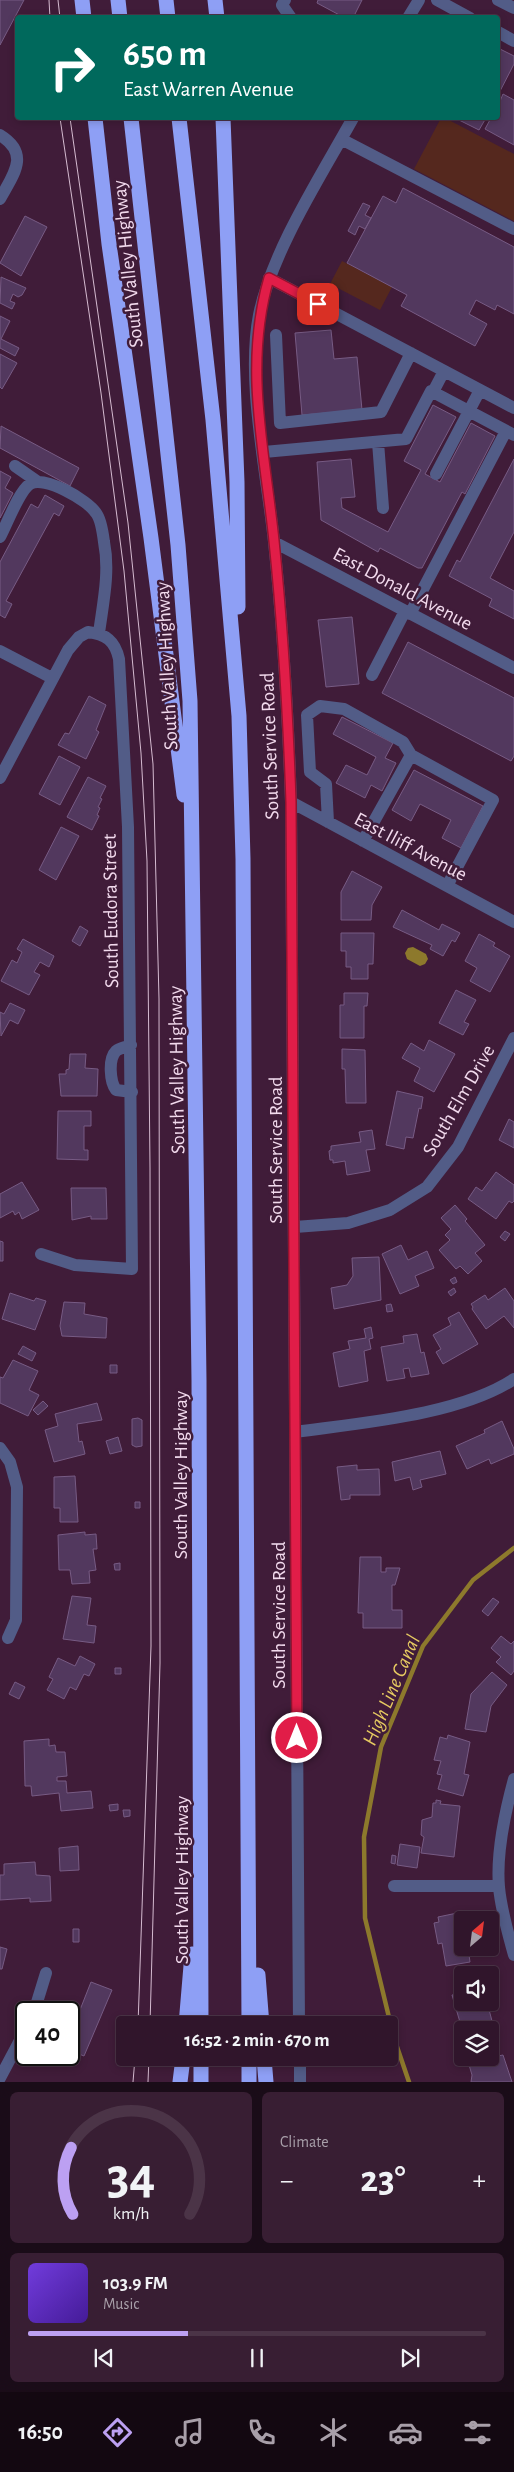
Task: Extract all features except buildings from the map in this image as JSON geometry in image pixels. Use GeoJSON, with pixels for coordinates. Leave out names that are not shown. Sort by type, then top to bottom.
{"type":"FeatureCollection","features":[{"type":"Feature","properties":{"kind":"highway"},"geometry":{"type":"LineString","coordinates":[[82,0],[84,15]]}},
{"type":"Feature","properties":{"kind":"highway"},"geometry":{"type":"LineString","coordinates":[[118,0],[120,15]]}},
{"type":"Feature","properties":{"kind":"highway"},"geometry":{"type":"LineString","coordinates":[[166,0],[168,15]]}},
{"type":"Feature","properties":{"kind":"highway"},"geometry":{"type":"LineString","coordinates":[[215,0],[216,15]]}},
{"type":"Feature","properties":{"kind":"highway"},"geometry":{"type":"LineString","coordinates":[[94,120],[109,244],[150,528],[175,737],[194,858]]}},
{"type":"Feature","properties":{"kind":"highway","name":"South Valley Highway"},"geometry":{"type":"LineString","coordinates":[[131,120],[185,618],[190,701],[194,858],[200,1380],[201,2016]]}},
{"type":"Feature","properties":{"kind":"highway"},"geometry":{"type":"LineString","coordinates":[[179,120],[213,420],[239,716]]}},
{"type":"Feature","properties":{"kind":"highway"},"geometry":{"type":"LineString","coordinates":[[223,120],[237,482],[239,716],[243,859],[250,1864],[249,2016]]}},
{"type":"Feature","properties":{"kind":"highway"},"geometry":{"type":"LineString","coordinates":[[187,2016],[201,1863]]}},
{"type":"Feature","properties":{"kind":"highway"},"geometry":{"type":"LineString","coordinates":[[250,1864],[261,2016]]}},
{"type":"Feature","properties":{"kind":"highway"},"geometry":{"type":"LineString","coordinates":[[180,2082],[182,2066]]}},
{"type":"Feature","properties":{"kind":"highway"},"geometry":{"type":"LineString","coordinates":[[201,2066],[201,2082]]}},
{"type":"Feature","properties":{"kind":"highway"},"geometry":{"type":"LineString","coordinates":[[249,2066],[249,2082]]}},
{"type":"Feature","properties":{"kind":"highway"},"geometry":{"type":"LineString","coordinates":[[265,2066],[266,2082]]}},
{"type":"Feature","properties":{"kind":"street"},"geometry":{"type":"LineString","coordinates":[[410,15],[419,0]]}},
{"type":"Feature","properties":{"kind":"street"},"geometry":{"type":"LineString","coordinates":[[437,0],[464,15]]}},
{"type":"Feature","properties":{"kind":"street"},"geometry":{"type":"LineString","coordinates":[[498,0],[514,8]]}},
{"type":"Feature","properties":{"kind":"street"},"geometry":{"type":"LineString","coordinates":[[283,2],[290,15]]}},
{"type":"Feature","properties":{"kind":"street"},"geometry":{"type":"LineString","coordinates":[[500,33],[514,41]]}},
{"type":"Feature","properties":{"kind":"street","name":"South Service Road"},"geometry":{"type":"LineString","coordinates":[[299,2016],[291,802],[288,714],[274,542],[260,422],[256,350],[259,316],[269,278],[352,120]]}},
{"type":"Feature","properties":{"kind":"street"},"geometry":{"type":"LineString","coordinates":[[0,135],[12,143],[18,162],[15,172],[0,199]]}},
{"type":"Feature","properties":{"kind":"street"},"geometry":{"type":"LineString","coordinates":[[341,139],[514,229]]}},
{"type":"Feature","properties":{"kind":"street"},"geometry":{"type":"LineString","coordinates":[[269,278],[514,408]]}},
{"type":"Feature","properties":{"kind":"street"},"geometry":{"type":"LineString","coordinates":[[276,335],[280,423],[381,412],[411,353]]}},
{"type":"Feature","properties":{"kind":"street"},"geometry":{"type":"LineString","coordinates":[[256,350],[277,349]]}},
{"type":"Feature","properties":{"kind":"street"},"geometry":{"type":"LineString","coordinates":[[264,452],[406,439],[431,391],[433,392],[444,371]]}},
{"type":"Feature","properties":{"kind":"street"},"geometry":{"type":"LineString","coordinates":[[436,474],[480,390]]}},
{"type":"Feature","properties":{"kind":"street"},"geometry":{"type":"LineString","coordinates":[[372,675],[512,432],[433,392]]}},
{"type":"Feature","properties":{"kind":"street"},"geometry":{"type":"LineString","coordinates":[[260,422],[280,420]]}},
{"type":"Feature","properties":{"kind":"street"},"geometry":{"type":"LineString","coordinates":[[378,442],[383,508]]}},
{"type":"Feature","properties":{"kind":"street"},"geometry":{"type":"LineString","coordinates":[[15,466],[38,482]]}},
{"type":"Feature","properties":{"kind":"street"},"geometry":{"type":"LineString","coordinates":[[0,537],[24,489],[31,483],[45,481],[71,494],[97,513],[104,543],[107,571],[99,633],[88,632],[79,637],[68,650],[0,778]]}},
{"type":"Feature","properties":{"kind":"street","name":"East Donald Avenue"},"geometry":{"type":"LineString","coordinates":[[274,542],[514,668]]}},
{"type":"Feature","properties":{"kind":"street","name":"South Eudora Street"},"geometry":{"type":"LineString","coordinates":[[41,1254],[75,1265],[132,1269],[132,1092],[128,827],[119,659],[116,647],[110,638],[99,633]]}},
{"type":"Feature","properties":{"kind":"street"},"geometry":{"type":"LineString","coordinates":[[0,651],[52,678]]}},
{"type":"Feature","properties":{"kind":"street"},"geometry":{"type":"LineString","coordinates":[[288,714],[307,715],[320,706],[344,709],[403,742],[411,755],[493,800],[447,886]]}},
{"type":"Feature","properties":{"kind":"street"},"geometry":{"type":"LineString","coordinates":[[307,715],[310,772],[326,784],[328,822]]}},
{"type":"Feature","properties":{"kind":"street"},"geometry":{"type":"LineString","coordinates":[[363,841],[411,755]]}},
{"type":"Feature","properties":{"kind":"street","name":"East Iliff Avenue"},"geometry":{"type":"LineString","coordinates":[[291,802],[514,922]]}},
{"type":"Feature","properties":{"kind":"street","name":"South Elm Drive"},"geometry":{"type":"LineString","coordinates":[[294,1227],[348,1223],[390,1210],[427,1187],[458,1147],[514,1038]]}},
{"type":"Feature","properties":{"kind":"street"},"geometry":{"type":"LineString","coordinates":[[131,1045],[118,1049],[112,1056],[112,1084],[116,1090],[132,1092]]}},
{"type":"Feature","properties":{"kind":"street"},"geometry":{"type":"LineString","coordinates":[[295,1432],[434,1410],[500,1388],[514,1379]]}},
{"type":"Feature","properties":{"kind":"street"},"geometry":{"type":"LineString","coordinates":[[0,1448],[10,1462],[17,1487],[16,1620],[8,1638]]}},
{"type":"Feature","properties":{"kind":"street"},"geometry":{"type":"LineString","coordinates":[[514,1779],[505,1817],[498,1886],[501,1906],[514,1955]]}},
{"type":"Feature","properties":{"kind":"street"},"geometry":{"type":"LineString","coordinates":[[394,1886],[498,1886]]}},
{"type":"Feature","properties":{"kind":"street"},"geometry":{"type":"LineString","coordinates":[[37,2001],[46,1973]]}},
{"type":"Feature","properties":{"kind":"street"},"geometry":{"type":"LineString","coordinates":[[0,2078],[15,2050]]}},
{"type":"Feature","properties":{"kind":"street"},"geometry":{"type":"LineString","coordinates":[[300,2066],[300,2082]]}},
{"type":"Feature","properties":{"kind":"shaded area"},"geometry":{"type":"Polygon","coordinates":[[[440,120],[449,120],[514,154],[514,221],[414,169],[440,120]]]}},
{"type":"Feature","properties":{"kind":"shaded area"},"geometry":{"type":"Polygon","coordinates":[[[342,261],[392,287],[380,310],[330,284],[342,261]]]}},
{"type":"Feature","properties":{"kind":"shaded area"},"geometry":{"type":"Polygon","coordinates":[[[413,947],[426,954],[428,959],[425,964],[420,966],[407,959],[405,953],[408,948],[413,947]]]}},
{"type":"Feature","properties":{"kind":"waterway","name":"High Line Canal"},"geometry":{"type":"LineString","coordinates":[[409,2082],[394,2038],[365,1918],[364,1837],[381,1747],[423,1646],[473,1580],[514,1548]]}},
{"type":"Feature","properties":{"kind":"tram line"},"geometry":{"type":"LineString","coordinates":[[49,0],[50,15]]}},
{"type":"Feature","properties":{"kind":"tram line"},"geometry":{"type":"LineString","coordinates":[[58,0],[60,15]]}},
{"type":"Feature","properties":{"kind":"tram line"},"geometry":{"type":"LineString","coordinates":[[60,120],[101,393],[124,571],[141,753],[147,861],[151,1646],[138,2016]]}},
{"type":"Feature","properties":{"kind":"tram line"},"geometry":{"type":"LineString","coordinates":[[70,120],[128,523],[153,764],[159,999],[160,1663],[150,2016]]}},
{"type":"Feature","properties":{"kind":"tram line"},"geometry":{"type":"LineString","coordinates":[[133,2082],[134,2066]]}},
{"type":"Feature","properties":{"kind":"tram line"},"geometry":{"type":"LineString","coordinates":[[148,2082],[149,2066]]}},
{"type":"Feature","properties":{"kind":"route"},"geometry":{"type":"LineString","coordinates":[[297,1738],[291,802],[286,685],[274,542],[257,398],[256,350],[259,316],[269,278],[318,304]]}}]}
